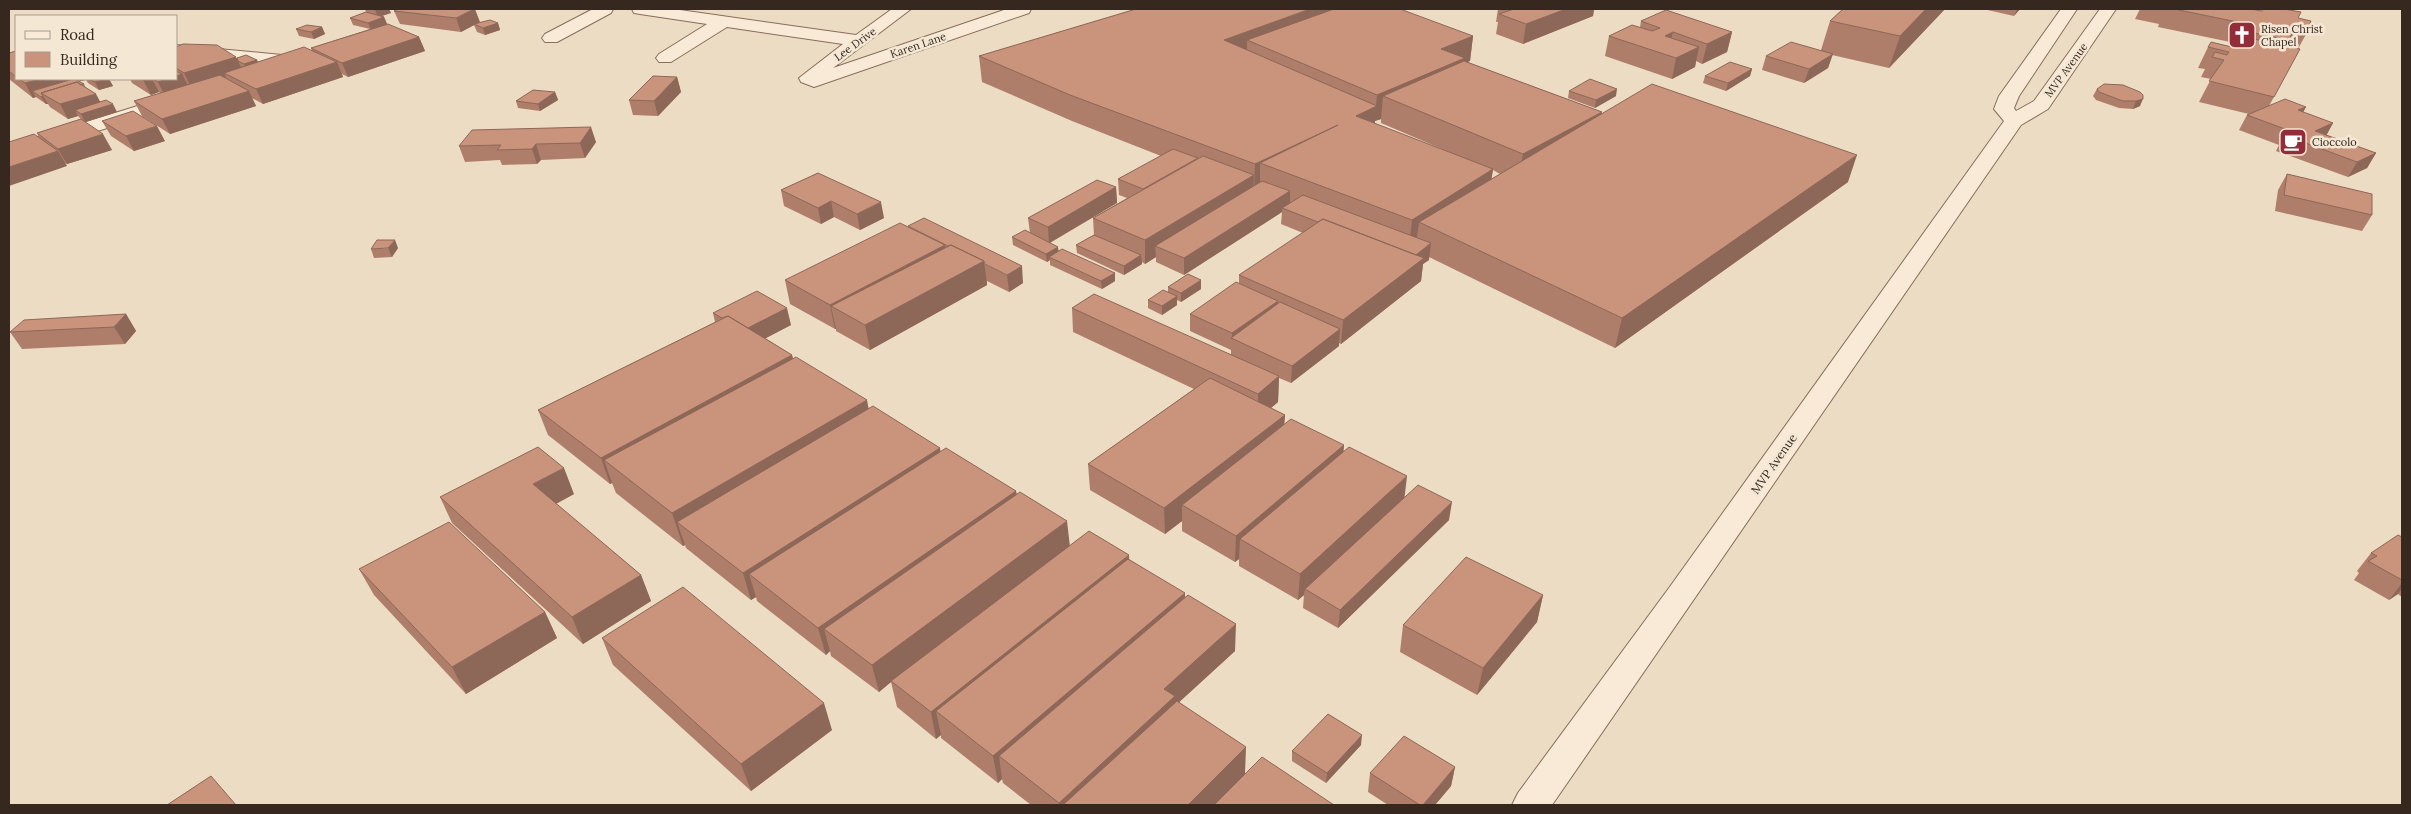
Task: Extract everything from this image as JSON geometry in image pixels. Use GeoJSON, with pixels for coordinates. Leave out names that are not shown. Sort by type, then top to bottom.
{"type":"FeatureCollection","features":[{"type":"Feature","properties":{"kind":"street"},"geometry":{"type":"LineString","coordinates":[[550,38],[605,9]]}},
{"type":"Feature","properties":{"kind":"street"},"geometry":{"type":"LineString","coordinates":[[640,9],[859,41]]}},
{"type":"Feature","properties":{"kind":"street","name":"Lee Drive"},"geometry":{"type":"LineString","coordinates":[[811,80],[859,41],[903,9]]}},
{"type":"Feature","properties":{"kind":"street","name":"Karen Lane"},"geometry":{"type":"LineString","coordinates":[[811,80],[1023,9]]}},
{"type":"Feature","properties":{"kind":"street"},"geometry":{"type":"LineString","coordinates":[[2014,121],[2004,109],[2009,96],[2069,9]]}},
{"type":"Feature","properties":{"kind":"street","name":"MVP Avenue"},"geometry":{"type":"LineString","coordinates":[[1531,805],[1687,588],[2014,121],[2041,105],[2108,9]]}},
{"type":"Feature","properties":{"kind":"street"},"geometry":{"type":"LineString","coordinates":[[664,58],[724,21]]}},
{"type":"Feature","properties":{"kind":"street"},"geometry":{"type":"LineString","coordinates":[[178,50],[282,60],[281,63],[273,67],[244,78]]}},
{"type":"Feature","properties":{"kind":"street"},"geometry":{"type":"LineString","coordinates":[[9,153],[197,93]]}},
{"type":"Feature","properties":{"kind":"building"},"geometry":{"type":"Polygon","coordinates":[[[398,9],[474,9],[456,18],[394,11],[398,9]]]}},
{"type":"Feature","properties":{"kind":"building"},"geometry":{"type":"Polygon","coordinates":[[[1136,9],[1310,9],[1224,40],[1377,106],[1356,116],[1493,169],[1412,220],[1260,163],[1338,125],[1255,164],[1070,95],[979,56],[1136,9]]]}},
{"type":"Feature","properties":{"kind":"building"},"geometry":{"type":"Polygon","coordinates":[[[1334,9],[1400,9],[1473,36],[1441,49],[1465,58],[1377,95],[1247,40],[1334,9]]]}},
{"type":"Feature","properties":{"kind":"building"},"geometry":{"type":"Polygon","coordinates":[[[1514,9],[1566,9],[1526,24],[1499,14],[1514,9]]]}},
{"type":"Feature","properties":{"kind":"building"},"geometry":{"type":"Polygon","coordinates":[[[1843,9],[1926,9],[1900,36],[1830,21],[1843,9]]]}},
{"type":"Feature","properties":{"kind":"building"},"geometry":{"type":"Polygon","coordinates":[[[2174,9],[2250,9],[2262,11],[2263,9],[2284,9],[2301,12],[2298,18],[2311,21],[2305,36],[2292,33],[2289,40],[2249,32],[2252,25],[2174,9]]]}},
{"type":"Feature","properties":{"kind":"building"},"geometry":{"type":"Polygon","coordinates":[[[1666,10],[1732,32],[1707,44],[1673,32],[1665,36],[1699,47],[1676,58],[1609,36],[1632,25],[1652,31],[1660,28],[1641,21],[1666,10]]]}},
{"type":"Feature","properties":{"kind":"building"},"geometry":{"type":"Polygon","coordinates":[[[366,12],[384,17],[368,23],[350,18],[366,12]]]}},
{"type":"Feature","properties":{"kind":"building"},"geometry":{"type":"Polygon","coordinates":[[[490,20],[498,23],[483,28],[474,24],[490,20]]]}},
{"type":"Feature","properties":{"kind":"building"},"geometry":{"type":"Polygon","coordinates":[[[388,24],[419,37],[342,63],[311,48],[388,24]]]}},
{"type":"Feature","properties":{"kind":"building"},"geometry":{"type":"Polygon","coordinates":[[[307,25],[322,27],[311,32],[296,29],[307,25]]]}},
{"type":"Feature","properties":{"kind":"building"},"geometry":{"type":"Polygon","coordinates":[[[2240,36],[2300,49],[2274,97],[2209,81],[2224,60],[2212,57],[2215,52],[2227,55],[2229,52],[2208,47],[2211,42],[2232,47],[2240,36]]]}},
{"type":"Feature","properties":{"kind":"building"},"geometry":{"type":"Polygon","coordinates":[[[1791,42],[1833,54],[1809,69],[1766,56],[1791,42]]]}},
{"type":"Feature","properties":{"kind":"building"},"geometry":{"type":"Polygon","coordinates":[[[183,44],[217,45],[236,57],[184,73],[178,69],[178,46],[183,44]]]}},
{"type":"Feature","properties":{"kind":"building"},"geometry":{"type":"Polygon","coordinates":[[[304,47],[337,62],[256,89],[224,73],[304,47]]]}},
{"type":"Feature","properties":{"kind":"building"},"geometry":{"type":"Polygon","coordinates":[[[15,51],[15,76],[9,71],[9,53],[15,51]]]}},
{"type":"Feature","properties":{"kind":"building"},"geometry":{"type":"Polygon","coordinates":[[[246,55],[257,60],[244,64],[238,61],[237,58],[246,55]]]}},
{"type":"Feature","properties":{"kind":"building"},"geometry":{"type":"Polygon","coordinates":[[[1464,61],[1602,112],[1523,154],[1383,96],[1464,61]]]}},
{"type":"Feature","properties":{"kind":"building"},"geometry":{"type":"Polygon","coordinates":[[[1730,62],[1752,69],[1728,83],[1705,76],[1730,62]]]}},
{"type":"Feature","properties":{"kind":"building"},"geometry":{"type":"Polygon","coordinates":[[[220,75],[249,91],[162,119],[134,101],[220,75]]]}},
{"type":"Feature","properties":{"kind":"building"},"geometry":{"type":"Polygon","coordinates":[[[653,76],[677,77],[654,101],[629,100],[653,76]]]}},
{"type":"Feature","properties":{"kind":"building"},"geometry":{"type":"Polygon","coordinates":[[[1590,79],[1617,89],[1596,100],[1569,91],[1590,79]]]}},
{"type":"Feature","properties":{"kind":"building"},"geometry":{"type":"Polygon","coordinates":[[[20,80],[36,80],[25,83],[20,80]]]}},
{"type":"Feature","properties":{"kind":"building"},"geometry":{"type":"Polygon","coordinates":[[[70,80],[77,80],[84,84],[81,85],[77,82],[41,93],[43,96],[41,97],[32,91],[70,80]]]}},
{"type":"Feature","properties":{"kind":"building"},"geometry":{"type":"Polygon","coordinates":[[[77,82],[96,94],[60,104],[41,93],[77,82]]]}},
{"type":"Feature","properties":{"kind":"building"},"geometry":{"type":"Polygon","coordinates":[[[1652,84],[1857,155],[1622,318],[1419,222],[1652,84]]]}},
{"type":"Feature","properties":{"kind":"building"},"geometry":{"type":"Polygon","coordinates":[[[2104,84],[2123,85],[2140,92],[2143,95],[2143,99],[2123,101],[2099,92],[2097,89],[2104,84]]]}},
{"type":"Feature","properties":{"kind":"building"},"geometry":{"type":"Polygon","coordinates":[[[533,90],[555,92],[538,104],[516,101],[533,90]]]}},
{"type":"Feature","properties":{"kind":"building"},"geometry":{"type":"Polygon","coordinates":[[[2285,99],[2306,107],[2298,110],[2333,123],[2315,131],[2376,153],[2357,162],[2284,135],[2293,132],[2247,115],[2285,99]]]}},
{"type":"Feature","properties":{"kind":"building"},"geometry":{"type":"Polygon","coordinates":[[[106,100],[113,104],[81,114],[75,110],[106,100]]]}},
{"type":"Feature","properties":{"kind":"building"},"geometry":{"type":"Polygon","coordinates":[[[133,111],[157,126],[126,136],[102,121],[133,111]]]}},
{"type":"Feature","properties":{"kind":"building"},"geometry":{"type":"Polygon","coordinates":[[[81,119],[103,134],[58,149],[37,133],[81,119]]]}},
{"type":"Feature","properties":{"kind":"building"},"geometry":{"type":"Polygon","coordinates":[[[591,127],[580,143],[536,144],[532,149],[497,150],[501,145],[459,146],[472,130],[591,127]]]}},
{"type":"Feature","properties":{"kind":"building"},"geometry":{"type":"Polygon","coordinates":[[[34,134],[58,151],[9,167],[9,142],[34,134]]]}},
{"type":"Feature","properties":{"kind":"building"},"geometry":{"type":"Polygon","coordinates":[[[1173,149],[1198,158],[1143,189],[1118,179],[1173,149]]]}},
{"type":"Feature","properties":{"kind":"building"},"geometry":{"type":"Polygon","coordinates":[[[1203,156],[1254,175],[1145,240],[1093,218],[1203,156]]]}},
{"type":"Feature","properties":{"kind":"building"},"geometry":{"type":"Polygon","coordinates":[[[818,173],[881,202],[857,214],[831,201],[818,208],[781,190],[818,173]]]}},
{"type":"Feature","properties":{"kind":"building"},"geometry":{"type":"Polygon","coordinates":[[[2287,174],[2372,194],[2372,215],[2284,195],[2287,174]]]}},
{"type":"Feature","properties":{"kind":"building"},"geometry":{"type":"Polygon","coordinates":[[[1097,180],[1116,187],[1048,227],[1028,218],[1097,180]]]}},
{"type":"Feature","properties":{"kind":"building"},"geometry":{"type":"Polygon","coordinates":[[[1262,181],[1290,191],[1184,258],[1155,246],[1262,181]]]}},
{"type":"Feature","properties":{"kind":"building"},"geometry":{"type":"Polygon","coordinates":[[[1303,195],[1431,243],[1416,255],[1323,219],[1318,222],[1282,208],[1303,195]]]}},
{"type":"Feature","properties":{"kind":"building"},"geometry":{"type":"Polygon","coordinates":[[[924,218],[1022,266],[1007,275],[985,264],[984,261],[908,226],[924,218]]]}},
{"type":"Feature","properties":{"kind":"building"},"geometry":{"type":"Polygon","coordinates":[[[1323,219],[1424,258],[1343,320],[1239,275],[1323,219]]]}},
{"type":"Feature","properties":{"kind":"building"},"geometry":{"type":"Polygon","coordinates":[[[900,223],[945,245],[830,305],[785,280],[900,223]]]}},
{"type":"Feature","properties":{"kind":"building"},"geometry":{"type":"Polygon","coordinates":[[[1025,230],[1058,247],[1046,254],[1012,237],[1025,230]]]}},
{"type":"Feature","properties":{"kind":"building"},"geometry":{"type":"Polygon","coordinates":[[[1094,235],[1141,255],[1124,266],[1076,245],[1094,235]]]}},
{"type":"Feature","properties":{"kind":"building"},"geometry":{"type":"Polygon","coordinates":[[[377,240],[395,240],[388,248],[371,249],[377,240]]]}},
{"type":"Feature","properties":{"kind":"building"},"geometry":{"type":"Polygon","coordinates":[[[951,245],[984,261],[865,325],[831,306],[951,245]]]}},
{"type":"Feature","properties":{"kind":"building"},"geometry":{"type":"Polygon","coordinates":[[[1062,249],[1115,273],[1101,281],[1049,257],[1062,249]]]}},
{"type":"Feature","properties":{"kind":"building"},"geometry":{"type":"Polygon","coordinates":[[[1188,274],[1201,280],[1181,293],[1168,287],[1188,274]]]}},
{"type":"Feature","properties":{"kind":"building"},"geometry":{"type":"Polygon","coordinates":[[[1236,282],[1278,301],[1232,333],[1190,314],[1236,282]]]}},
{"type":"Feature","properties":{"kind":"building"},"geometry":{"type":"Polygon","coordinates":[[[1163,290],[1177,296],[1162,306],[1148,300],[1163,290]]]}},
{"type":"Feature","properties":{"kind":"building"},"geometry":{"type":"Polygon","coordinates":[[[757,291],[787,308],[748,328],[728,316],[722,318],[713,313],[757,291]]]}},
{"type":"Feature","properties":{"kind":"building"},"geometry":{"type":"Polygon","coordinates":[[[1094,294],[1279,376],[1258,394],[1072,308],[1094,294]]]}},
{"type":"Feature","properties":{"kind":"building"},"geometry":{"type":"Polygon","coordinates":[[[1280,302],[1340,329],[1292,366],[1231,338],[1280,302]]]}},
{"type":"Feature","properties":{"kind":"building"},"geometry":{"type":"Polygon","coordinates":[[[126,314],[114,327],[10,332],[24,320],[126,314]]]}},
{"type":"Feature","properties":{"kind":"building"},"geometry":{"type":"Polygon","coordinates":[[[728,316],[792,355],[601,458],[538,410],[728,316]]]}},
{"type":"Feature","properties":{"kind":"building"},"geometry":{"type":"Polygon","coordinates":[[[796,357],[867,400],[672,513],[604,460],[796,357]]]}},
{"type":"Feature","properties":{"kind":"building"},"geometry":{"type":"Polygon","coordinates":[[[1210,378],[1285,415],[1164,508],[1088,464],[1210,378]]]}},
{"type":"Feature","properties":{"kind":"building"},"geometry":{"type":"Polygon","coordinates":[[[873,406],[940,448],[743,573],[677,522],[873,406]]]}},
{"type":"Feature","properties":{"kind":"building"},"geometry":{"type":"Polygon","coordinates":[[[1291,419],[1344,445],[1236,536],[1182,505],[1291,419]]]}},
{"type":"Feature","properties":{"kind":"building"},"geometry":{"type":"Polygon","coordinates":[[[538,447],[564,468],[533,484],[641,575],[572,617],[440,497],[538,447]]]}},
{"type":"Feature","properties":{"kind":"building"},"geometry":{"type":"Polygon","coordinates":[[[1349,447],[1407,476],[1300,574],[1240,539],[1349,447]]]}},
{"type":"Feature","properties":{"kind":"building"},"geometry":{"type":"Polygon","coordinates":[[[946,448],[1016,491],[818,628],[749,574],[946,448]]]}},
{"type":"Feature","properties":{"kind":"building"},"geometry":{"type":"Polygon","coordinates":[[[1418,485],[1452,502],[1340,610],[1305,589],[1418,485]]]}},
{"type":"Feature","properties":{"kind":"building"},"geometry":{"type":"Polygon","coordinates":[[[1020,492],[1067,521],[872,665],[824,629],[1020,492]]]}},
{"type":"Feature","properties":{"kind":"building"},"geometry":{"type":"Polygon","coordinates":[[[449,522],[545,612],[452,667],[359,569],[449,522]]]}},
{"type":"Feature","properties":{"kind":"building"},"geometry":{"type":"Polygon","coordinates":[[[1089,531],[1129,555],[931,712],[891,681],[1089,531]]]}},
{"type":"Feature","properties":{"kind":"building"},"geometry":{"type":"Polygon","coordinates":[[[2398,535],[2402,537],[2402,580],[2368,561],[2377,556],[2371,553],[2398,535]]]}},
{"type":"Feature","properties":{"kind":"building"},"geometry":{"type":"Polygon","coordinates":[[[1466,557],[1543,595],[1483,668],[1403,625],[1466,557]]]}},
{"type":"Feature","properties":{"kind":"building"},"geometry":{"type":"Polygon","coordinates":[[[1128,559],[1185,593],[993,756],[936,711],[1128,559]]]}},
{"type":"Feature","properties":{"kind":"building"},"geometry":{"type":"Polygon","coordinates":[[[683,587],[824,703],[741,764],[602,638],[683,587]]]}},
{"type":"Feature","properties":{"kind":"building"},"geometry":{"type":"Polygon","coordinates":[[[1188,595],[1236,624],[1164,689],[1175,696],[1059,803],[999,756],[1188,595]]]}},
{"type":"Feature","properties":{"kind":"building"},"geometry":{"type":"Polygon","coordinates":[[[1177,701],[1246,747],[1188,805],[1064,804],[1177,701]]]}},
{"type":"Feature","properties":{"kind":"building"},"geometry":{"type":"Polygon","coordinates":[[[1328,714],[1362,735],[1327,773],[1292,751],[1328,714]]]}},
{"type":"Feature","properties":{"kind":"building"},"geometry":{"type":"Polygon","coordinates":[[[1404,736],[1455,767],[1423,805],[1420,805],[1370,773],[1404,736]]]}},
{"type":"Feature","properties":{"kind":"building"},"geometry":{"type":"Polygon","coordinates":[[[1262,757],[1334,805],[1214,805],[1262,757]]]}},
{"type":"Feature","properties":{"kind":"building"},"geometry":{"type":"Polygon","coordinates":[[[211,776],[236,805],[167,805],[211,776]]]}},
{"type":"Feature","properties":{"kind":"place","name":"Risen Christ Chapel"},"geometry":{"type":"Point","coordinates":[2242,35]}},
{"type":"Feature","properties":{"kind":"place","name":"Cioccolo"},"geometry":{"type":"Point","coordinates":[2293,142]}}]}
